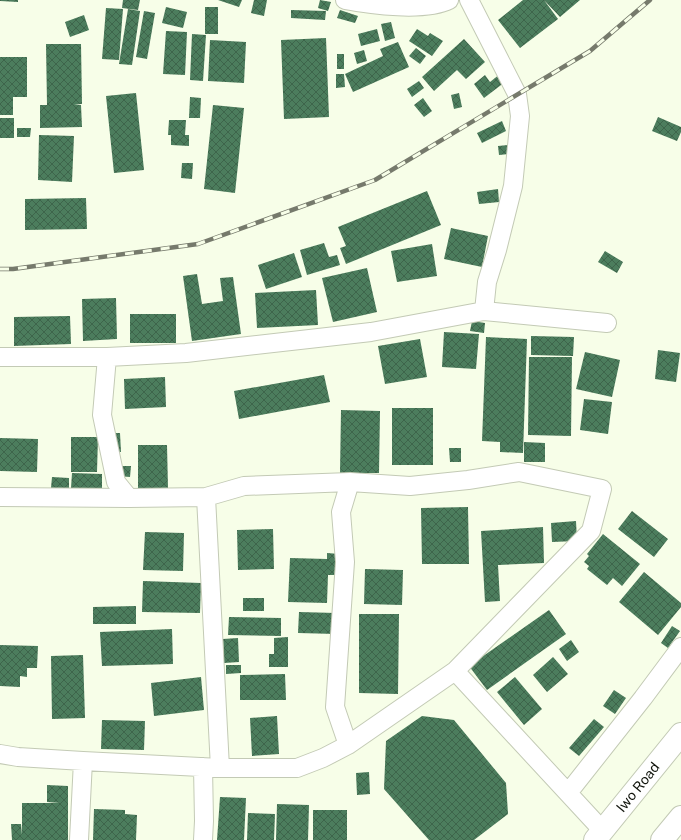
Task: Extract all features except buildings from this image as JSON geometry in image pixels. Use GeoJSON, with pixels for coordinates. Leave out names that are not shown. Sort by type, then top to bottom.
{"type":"FeatureCollection","features":[{"type":"Feature","properties":{"kind":"main road","name":"Iwo Road"},"geometry":{"type":"LineString","coordinates":[[599,836],[681,734]]}},
{"type":"Feature","properties":{"kind":"main road"},"geometry":{"type":"LineString","coordinates":[[662,840],[681,817]]}},
{"type":"Feature","properties":{"kind":"street"},"geometry":{"type":"LineString","coordinates":[[345,0],[404,7],[441,4],[449,0]]}},
{"type":"Feature","properties":{"kind":"street"},"geometry":{"type":"LineString","coordinates":[[469,0],[517,94],[520,116],[513,186],[497,250],[487,282],[484,311]]}},
{"type":"Feature","properties":{"kind":"street"},"geometry":{"type":"LineString","coordinates":[[0,357],[107,357],[186,353],[371,332],[484,311],[607,323]]}},
{"type":"Feature","properties":{"kind":"street"},"geometry":{"type":"LineString","coordinates":[[107,357],[102,415],[116,482],[129,498]]}},
{"type":"Feature","properties":{"kind":"street"},"geometry":{"type":"LineString","coordinates":[[0,497],[206,497],[244,486],[350,482],[410,486],[468,480],[519,472],[602,489],[591,531],[455,671],[348,745],[323,758],[297,768],[203,768],[18,757],[0,754]]}},
{"type":"Feature","properties":{"kind":"street"},"geometry":{"type":"LineString","coordinates":[[348,745],[335,707],[345,562],[342,512],[350,482]]}},
{"type":"Feature","properties":{"kind":"street"},"geometry":{"type":"LineString","coordinates":[[206,497],[220,768]]}},
{"type":"Feature","properties":{"kind":"street"},"geometry":{"type":"LineString","coordinates":[[568,793],[681,648]]}},
{"type":"Feature","properties":{"kind":"street"},"geometry":{"type":"LineString","coordinates":[[455,671],[568,793],[599,836]]}},
{"type":"Feature","properties":{"kind":"street"},"geometry":{"type":"LineString","coordinates":[[79,840],[83,761]]}},
{"type":"Feature","properties":{"kind":"street"},"geometry":{"type":"LineString","coordinates":[[203,768],[203,840]]}},
{"type":"Feature","properties":{"kind":"railway"},"geometry":{"type":"LineString","coordinates":[[0,269],[13,269],[198,244],[375,180],[590,51],[650,0]]}}]}
